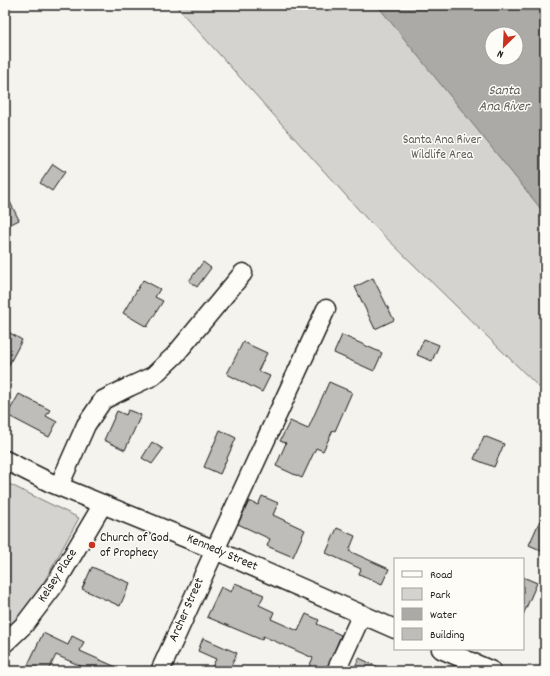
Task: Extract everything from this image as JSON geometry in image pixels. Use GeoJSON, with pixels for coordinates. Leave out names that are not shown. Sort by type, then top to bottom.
{"type":"FeatureCollection","features":[{"type":"Feature","properties":{"kind":"street"},"geometry":{"type":"LineString","coordinates":[[59,486],[86,425],[103,400],[129,386],[153,376],[175,355],[244,273]]}},
{"type":"Feature","properties":{"kind":"street","name":"Archer Street"},"geometry":{"type":"LineString","coordinates":[[160,671],[326,309]]}},
{"type":"Feature","properties":{"kind":"street","name":"Kennedy Street"},"geometry":{"type":"LineString","coordinates":[[5,460],[59,486],[215,550],[394,629]]}},
{"type":"Feature","properties":{"kind":"street","name":"Kelsey Place"},"geometry":{"type":"LineString","coordinates":[[5,643],[24,625],[56,583],[103,504]]}},
{"type":"Feature","properties":{"kind":"street"},"geometry":{"type":"LineString","coordinates":[[336,671],[362,614]]}},
{"type":"Feature","properties":{"kind":"street"},"geometry":{"type":"LineString","coordinates":[[443,650],[492,671]]}},
{"type":"Feature","properties":{"kind":"green space","name":"Santa Ana River Wildlife Area"},"geometry":{"type":"Polygon","coordinates":[[[175,5],[545,5],[545,393],[366,218],[175,5]]]}},
{"type":"Feature","properties":{"kind":"green space"},"geometry":{"type":"Polygon","coordinates":[[[5,482],[79,518],[42,586],[27,609],[5,630],[5,482]]]}},
{"type":"Feature","properties":{"kind":"water","name":"Santa Ana River"},"geometry":{"type":"Polygon","coordinates":[[[377,5],[545,5],[545,214],[377,5]]]}},
{"type":"Feature","properties":{"kind":"building"},"geometry":{"type":"Polygon","coordinates":[[[53,164],[65,172],[52,191],[40,183],[53,164]]]}},
{"type":"Feature","properties":{"kind":"building"},"geometry":{"type":"Polygon","coordinates":[[[5,192],[19,220],[5,227],[5,192]]]}},
{"type":"Feature","properties":{"kind":"building"},"geometry":{"type":"Polygon","coordinates":[[[203,262],[211,268],[197,287],[189,281],[203,262]]]}},
{"type":"Feature","properties":{"kind":"building"},"geometry":{"type":"Polygon","coordinates":[[[373,278],[394,320],[375,329],[355,287],[373,278]]]}},
{"type":"Feature","properties":{"kind":"building"},"geometry":{"type":"Polygon","coordinates":[[[143,280],[160,289],[155,297],[163,301],[147,327],[123,313],[143,280]]]}},
{"type":"Feature","properties":{"kind":"building"},"geometry":{"type":"Polygon","coordinates":[[[5,330],[22,340],[5,372],[5,330]]]}},
{"type":"Feature","properties":{"kind":"building"},"geometry":{"type":"Polygon","coordinates":[[[342,335],[382,353],[374,371],[334,353],[342,335]]]}},
{"type":"Feature","properties":{"kind":"building"},"geometry":{"type":"Polygon","coordinates":[[[424,339],[439,345],[432,361],[417,355],[424,339]]]}},
{"type":"Feature","properties":{"kind":"building"},"geometry":{"type":"Polygon","coordinates":[[[243,342],[267,353],[258,371],[270,376],[262,392],[227,374],[243,342]]]}},
{"type":"Feature","properties":{"kind":"building"},"geometry":{"type":"Polygon","coordinates":[[[329,382],[352,392],[335,431],[333,430],[323,451],[316,448],[302,478],[276,466],[286,443],[280,441],[290,421],[308,429],[329,382]]]}},
{"type":"Feature","properties":{"kind":"building"},"geometry":{"type":"Polygon","coordinates":[[[19,394],[50,410],[46,416],[57,422],[49,437],[7,415],[19,394]]]}},
{"type":"Feature","properties":{"kind":"building"},"geometry":{"type":"Polygon","coordinates":[[[128,410],[141,415],[125,450],[104,440],[117,411],[126,415],[128,410]]]}},
{"type":"Feature","properties":{"kind":"building"},"geometry":{"type":"Polygon","coordinates":[[[220,430],[236,438],[220,474],[204,467],[220,430]]]}},
{"type":"Feature","properties":{"kind":"building"},"geometry":{"type":"Polygon","coordinates":[[[484,436],[504,444],[494,467],[474,459],[484,436]]]}},
{"type":"Feature","properties":{"kind":"building"},"geometry":{"type":"Polygon","coordinates":[[[152,442],[163,449],[152,464],[142,458],[152,442]]]}},
{"type":"Feature","properties":{"kind":"building"},"geometry":{"type":"Polygon","coordinates":[[[262,496],[278,503],[273,515],[305,530],[293,557],[267,546],[270,539],[238,524],[249,501],[258,505],[262,496]]]}},
{"type":"Feature","properties":{"kind":"building"},"geometry":{"type":"Polygon","coordinates":[[[545,509],[545,552],[529,545],[545,509]]]}},
{"type":"Feature","properties":{"kind":"building"},"geometry":{"type":"Polygon","coordinates":[[[337,528],[355,536],[349,551],[389,569],[382,584],[359,574],[361,569],[326,553],[337,528]]]}},
{"type":"Feature","properties":{"kind":"building"},"geometry":{"type":"Polygon","coordinates":[[[92,567],[130,583],[120,606],[82,589],[92,567]]]}},
{"type":"Feature","properties":{"kind":"building"},"geometry":{"type":"Polygon","coordinates":[[[524,577],[537,583],[524,613],[524,577]]]}},
{"type":"Feature","properties":{"kind":"building"},"geometry":{"type":"Polygon","coordinates":[[[235,583],[264,595],[259,605],[274,612],[271,619],[298,631],[306,614],[319,620],[317,624],[341,635],[326,671],[307,671],[313,658],[263,636],[262,640],[207,617],[221,587],[231,592],[235,583]]]}},
{"type":"Feature","properties":{"kind":"building"},"geometry":{"type":"Polygon","coordinates":[[[43,633],[68,645],[72,636],[84,642],[80,651],[125,671],[92,671],[56,655],[48,671],[25,671],[43,633]]]}},
{"type":"Feature","properties":{"kind":"building"},"geometry":{"type":"Polygon","coordinates":[[[203,638],[237,653],[229,671],[210,671],[216,659],[198,651],[203,638]]]}},
{"type":"Feature","properties":{"kind":"building"},"geometry":{"type":"Polygon","coordinates":[[[359,658],[387,671],[353,671],[359,658]]]}},
{"type":"Feature","properties":{"kind":"place","name":"Church of God of Prophecy"},"geometry":{"type":"Point","coordinates":[92,545]}}]}
